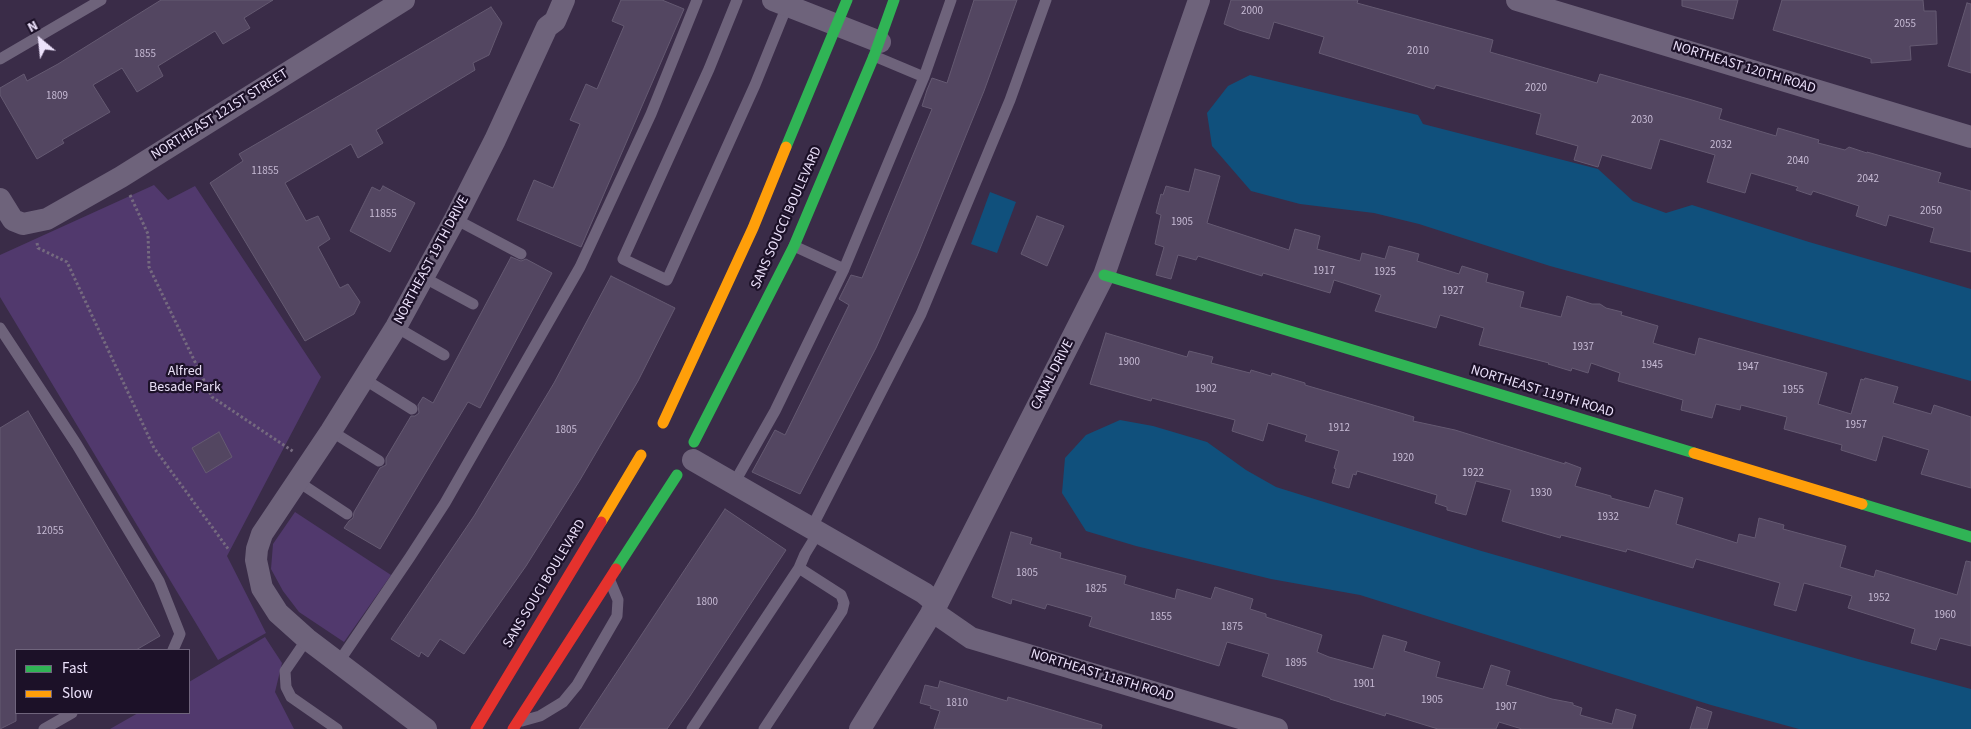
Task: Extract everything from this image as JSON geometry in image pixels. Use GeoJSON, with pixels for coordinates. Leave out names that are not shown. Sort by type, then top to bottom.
{"type":"FeatureCollection","features":[{"type":"Feature","properties":{"kind":"street","name":"NORTHEAST 121ST STREET"},"geometry":{"type":"LineString","coordinates":[[15,224],[47,219],[122,177],[404,0]]}},
{"type":"Feature","properties":{"kind":"street","name":"NORTHEAST 19TH DRIVE"},"geometry":{"type":"LineString","coordinates":[[547,27],[543,18],[548,0]]}},
{"type":"Feature","properties":{"kind":"street","name":"NORTHEAST 19TH DRIVE"},"geometry":{"type":"LineString","coordinates":[[426,729],[307,639],[278,613],[262,588],[256,560],[257,549],[262,534],[331,431],[396,327],[495,140],[547,27],[555,21],[564,0]]}},
{"type":"Feature","properties":{"kind":"street","name":"SANS SOUCCI BOULEVARD"},"geometry":{"type":"LineString","coordinates":[[688,459],[682,427],[659,425],[753,228],[847,0]]}},
{"type":"Feature","properties":{"kind":"street","name":"SANS SOUCCI BOULEVARD"},"geometry":{"type":"LineString","coordinates":[[688,459],[794,246],[877,49],[894,0]]}},
{"type":"Feature","properties":{"kind":"street","name":"CANAL DRIVE"},"geometry":{"type":"LineString","coordinates":[[860,729],[934,607],[1104,275],[1199,0]]}},
{"type":"Feature","properties":{"kind":"street","name":"NORTHEAST 120TH ROAD"},"geometry":{"type":"LineString","coordinates":[[1517,0],[1971,137]]}},
{"type":"Feature","properties":{"kind":"street"},"geometry":{"type":"LineString","coordinates":[[780,3],[837,26],[877,49]]}},
{"type":"Feature","properties":{"kind":"street"},"geometry":{"type":"LineString","coordinates":[[0,199],[15,224]]}},
{"type":"Feature","properties":{"kind":"street","name":"NORTHEAST 119TH ROAD"},"geometry":{"type":"LineString","coordinates":[[1104,275],[1971,537]]}},
{"type":"Feature","properties":{"kind":"street","name":"SANS SOUCI BOULEVARD"},"geometry":{"type":"LineString","coordinates":[[476,729],[640,451],[648,469]]}},
{"type":"Feature","properties":{"kind":"street"},"geometry":{"type":"LineString","coordinates":[[662,477],[688,459]]}},
{"type":"Feature","properties":{"kind":"street"},"geometry":{"type":"LineString","coordinates":[[517,726],[688,459]]}},
{"type":"Feature","properties":{"kind":"street","name":"NORTHEAST 118TH ROAD"},"geometry":{"type":"LineString","coordinates":[[688,459],[815,529],[924,593],[934,607],[972,638],[1277,729]]}},
{"type":"Feature","properties":{"kind":"lane"},"geometry":{"type":"LineString","coordinates":[[0,59],[101,0]]}},
{"type":"Feature","properties":{"kind":"lane"},"geometry":{"type":"LineString","coordinates":[[338,663],[445,503],[580,267],[651,114],[697,0]]}},
{"type":"Feature","properties":{"kind":"lane"},"geometry":{"type":"LineString","coordinates":[[737,0],[709,69],[623,259],[667,280],[755,85],[780,3]]}},
{"type":"Feature","properties":{"kind":"lane"},"geometry":{"type":"LineString","coordinates":[[733,485],[775,411],[844,269],[924,77],[951,0]]}},
{"type":"Feature","properties":{"kind":"lane"},"geometry":{"type":"LineString","coordinates":[[692,729],[799,568],[815,529],[921,314],[1010,100],[1046,0]]}},
{"type":"Feature","properties":{"kind":"lane"},"geometry":{"type":"LineString","coordinates":[[877,49],[924,77]]}},
{"type":"Feature","properties":{"kind":"lane"},"geometry":{"type":"LineString","coordinates":[[455,218],[521,254]]}},
{"type":"Feature","properties":{"kind":"lane"},"geometry":{"type":"LineString","coordinates":[[794,246],[844,269]]}},
{"type":"Feature","properties":{"kind":"lane"},"geometry":{"type":"LineString","coordinates":[[423,277],[473,304]]}},
{"type":"Feature","properties":{"kind":"lane"},"geometry":{"type":"LineString","coordinates":[[396,327],[444,355]]}},
{"type":"Feature","properties":{"kind":"lane"},"geometry":{"type":"LineString","coordinates":[[0,328],[77,446],[159,581],[180,634],[173,649]]}},
{"type":"Feature","properties":{"kind":"lane"},"geometry":{"type":"LineString","coordinates":[[364,379],[412,409]]}},
{"type":"Feature","properties":{"kind":"lane"},"geometry":{"type":"LineString","coordinates":[[331,431],[379,461]]}},
{"type":"Feature","properties":{"kind":"lane"},"geometry":{"type":"LineString","coordinates":[[297,481],[347,514]]}},
{"type":"Feature","properties":{"kind":"lane"},"geometry":{"type":"LineString","coordinates":[[764,729],[842,611],[844,603],[841,595],[799,568]]}},
{"type":"Feature","properties":{"kind":"lane"},"geometry":{"type":"LineString","coordinates":[[517,726],[540,716],[563,702],[577,686],[617,616],[618,600],[609,580]]}},
{"type":"Feature","properties":{"kind":"lane"},"geometry":{"type":"LineString","coordinates":[[307,639],[285,671],[286,688],[291,697],[337,729]]}},
{"type":"Feature","properties":{"kind":"lane"},"geometry":{"type":"LineString","coordinates":[[44,729],[70,714]]}},
{"type":"Feature","properties":{"kind":"path"},"geometry":{"type":"LineString","coordinates":[[129,194],[148,234],[149,267],[212,396],[294,452]]}},
{"type":"Feature","properties":{"kind":"path"},"geometry":{"type":"LineString","coordinates":[[15,224],[38,248],[67,262],[154,448],[229,550]]}},
{"type":"Feature","properties":{"kind":"green space","name":"Alfred Besade Park"},"geometry":{"type":"Polygon","coordinates":[[[154,185],[168,200],[195,186],[321,377],[227,556],[266,633],[218,660],[0,297],[0,255],[154,185]]]}},
{"type":"Feature","properties":{"kind":"green space"},"geometry":{"type":"Polygon","coordinates":[[[295,512],[391,575],[344,642],[299,612],[283,591],[271,569],[273,544],[295,512]]]}},
{"type":"Feature","properties":{"kind":"green space"},"geometry":{"type":"Polygon","coordinates":[[[265,637],[282,663],[275,692],[294,729],[110,729],[136,714],[190,714],[190,681],[265,637]]]}},
{"type":"Feature","properties":{"kind":"water"},"geometry":{"type":"Polygon","coordinates":[[[1250,75],[1418,115],[1423,124],[1598,169],[1633,201],[1666,213],[1692,205],[1809,242],[1971,289],[1971,381],[1550,266],[1419,224],[1374,213],[1300,204],[1251,191],[1212,146],[1207,113],[1228,86],[1250,75]]]}},
{"type":"Feature","properties":{"kind":"water"},"geometry":{"type":"Polygon","coordinates":[[[990,192],[1016,202],[997,253],[971,244],[990,192]]]}},
{"type":"Feature","properties":{"kind":"water"},"geometry":{"type":"Polygon","coordinates":[[[1120,420],[1153,426],[1207,442],[1246,470],[1276,487],[1478,550],[1858,659],[1971,689],[1971,729],[1799,729],[1711,705],[1360,595],[1271,579],[1136,546],[1086,531],[1062,493],[1065,458],[1086,435],[1120,420]]]}},
{"type":"Feature","properties":{"kind":"building"},"geometry":{"type":"Polygon","coordinates":[[[161,0],[273,0],[244,18],[250,28],[223,44],[215,31],[158,66],[163,76],[137,92],[122,68],[93,85],[110,112],[62,140],[64,143],[37,159],[0,95],[0,88],[24,74],[27,81],[161,0]]]}},
{"type":"Feature","properties":{"kind":"building"},"geometry":{"type":"Polygon","coordinates":[[[621,0],[662,0],[684,9],[581,247],[517,220],[534,180],[553,188],[580,124],[570,120],[586,84],[597,89],[624,26],[612,21],[621,0]]]}},
{"type":"Feature","properties":{"kind":"building"},"geometry":{"type":"Polygon","coordinates":[[[974,0],[1017,0],[984,91],[917,256],[876,348],[800,494],[752,472],[775,430],[785,435],[849,305],[839,299],[851,275],[862,278],[932,109],[922,106],[927,90],[932,78],[947,83],[974,0]]]}},
{"type":"Feature","properties":{"kind":"building"},"geometry":{"type":"Polygon","coordinates":[[[1231,0],[1358,0],[1357,3],[1493,40],[1490,52],[1597,83],[1600,74],[1722,109],[1719,119],[1776,136],[1778,128],[1819,140],[1818,143],[1845,150],[1849,147],[1941,173],[1938,182],[1971,191],[1971,252],[1930,242],[1934,228],[1889,215],[1886,226],[1856,216],[1859,206],[1813,191],[1811,195],[1796,190],[1798,187],[1751,173],[1745,193],[1707,182],[1715,155],[1660,139],[1651,169],[1602,155],[1598,167],[1574,160],[1578,146],[1536,134],[1541,114],[1436,85],[1434,89],[1319,53],[1324,37],[1274,22],[1269,39],[1239,30],[1224,24],[1231,0]]]}},
{"type":"Feature","properties":{"kind":"building"},"geometry":{"type":"Polygon","coordinates":[[[1682,0],[1738,0],[1733,19],[1682,6],[1682,0]]]}},
{"type":"Feature","properties":{"kind":"building"},"geometry":{"type":"Polygon","coordinates":[[[1782,0],[1923,0],[1924,11],[1936,11],[1937,44],[1910,46],[1911,60],[1871,63],[1871,59],[1773,30],[1782,0]]]}},
{"type":"Feature","properties":{"kind":"building"},"geometry":{"type":"Polygon","coordinates":[[[1967,3],[1971,4],[1971,73],[1948,66],[1967,3]]]}},
{"type":"Feature","properties":{"kind":"building"},"geometry":{"type":"Polygon","coordinates":[[[491,7],[502,23],[489,55],[473,63],[475,70],[376,130],[383,143],[358,158],[351,144],[285,183],[306,221],[318,216],[330,239],[318,247],[340,288],[348,284],[360,302],[354,314],[305,341],[210,183],[243,161],[239,154],[491,7]]]}},
{"type":"Feature","properties":{"kind":"building"},"geometry":{"type":"Polygon","coordinates":[[[1195,169],[1220,176],[1207,223],[1289,250],[1295,229],[1320,236],[1317,249],[1360,261],[1362,253],[1385,259],[1389,246],[1419,254],[1417,261],[1459,274],[1462,266],[1488,274],[1486,282],[1524,292],[1520,307],[1561,317],[1567,296],[1592,304],[1600,304],[1606,308],[1622,312],[1621,315],[1658,326],[1653,343],[1695,355],[1699,338],[1827,373],[1818,404],[1851,414],[1861,379],[1864,380],[1865,378],[1898,387],[1893,403],[1931,414],[1934,405],[1971,417],[1971,488],[1921,474],[1929,450],[1883,436],[1876,461],[1841,450],[1842,445],[1784,429],[1787,417],[1741,405],[1740,410],[1716,404],[1712,418],[1681,410],[1683,400],[1618,381],[1620,373],[1591,363],[1588,373],[1572,368],[1571,371],[1549,363],[1479,345],[1484,328],[1440,315],[1436,328],[1375,311],[1381,295],[1334,280],[1330,293],[1263,273],[1262,276],[1198,256],[1196,260],[1178,255],[1171,279],[1156,275],[1164,247],[1155,244],[1161,215],[1156,213],[1161,194],[1163,195],[1166,186],[1189,192],[1195,169]]]}},
{"type":"Feature","properties":{"kind":"building"},"geometry":{"type":"Polygon","coordinates":[[[383,186],[415,203],[390,252],[350,231],[372,187],[380,191],[383,186]]]}},
{"type":"Feature","properties":{"kind":"building"},"geometry":{"type":"Polygon","coordinates":[[[1037,216],[1064,226],[1047,266],[1021,254],[1037,216]]]}},
{"type":"Feature","properties":{"kind":"building"},"geometry":{"type":"Polygon","coordinates":[[[511,257],[521,261],[526,259],[552,273],[480,408],[468,402],[380,549],[344,528],[353,518],[354,512],[380,468],[386,465],[386,458],[411,416],[419,413],[418,405],[423,397],[433,403],[511,257]]]}},
{"type":"Feature","properties":{"kind":"building"},"geometry":{"type":"Polygon","coordinates":[[[611,276],[675,308],[638,381],[580,480],[526,566],[464,654],[440,639],[428,657],[421,652],[419,657],[391,639],[474,516],[554,383],[611,276]]]}},
{"type":"Feature","properties":{"kind":"building"},"geometry":{"type":"Polygon","coordinates":[[[1106,333],[1187,357],[1189,351],[1213,357],[1211,363],[1250,373],[1251,370],[1271,376],[1272,373],[1305,383],[1305,385],[1414,417],[1413,421],[1455,430],[1565,464],[1565,462],[1581,468],[1575,486],[1611,496],[1611,498],[1649,508],[1655,490],[1683,498],[1676,524],[1737,543],[1739,534],[1755,538],[1759,518],[1784,525],[1783,529],[1846,546],[1840,567],[1874,577],[1876,570],[1957,595],[1966,561],[1971,562],[1971,646],[1940,638],[1936,650],[1911,643],[1915,629],[1848,608],[1852,596],[1804,583],[1796,611],[1774,605],[1780,583],[1696,559],[1693,568],[1627,549],[1626,552],[1561,535],[1560,538],[1502,521],[1511,490],[1476,481],[1466,515],[1447,510],[1447,507],[1435,503],[1437,495],[1357,471],[1356,475],[1353,474],[1349,488],[1332,483],[1339,451],[1305,441],[1307,435],[1268,423],[1263,441],[1232,431],[1235,420],[1152,398],[1151,401],[1090,384],[1106,333]]]}},
{"type":"Feature","properties":{"kind":"building"},"geometry":{"type":"Polygon","coordinates":[[[28,411],[160,636],[138,649],[15,649],[16,721],[0,729],[0,428],[28,411]]]}},
{"type":"Feature","properties":{"kind":"building"},"geometry":{"type":"Polygon","coordinates":[[[219,432],[232,457],[206,473],[192,448],[219,432]]]}},
{"type":"Feature","properties":{"kind":"building"},"geometry":{"type":"Polygon","coordinates":[[[725,509],[786,550],[690,696],[667,729],[579,729],[725,509]]]}},
{"type":"Feature","properties":{"kind":"building"},"geometry":{"type":"Polygon","coordinates":[[[1011,532],[1032,538],[1030,544],[1061,553],[1060,558],[1126,576],[1124,584],[1175,599],[1177,589],[1211,599],[1215,587],[1253,599],[1250,609],[1266,614],[1266,617],[1322,635],[1317,652],[1329,657],[1373,669],[1383,635],[1407,642],[1404,651],[1440,662],[1436,677],[1483,689],[1491,665],[1510,671],[1506,685],[1552,699],[1573,703],[1573,705],[1582,708],[1580,715],[1612,724],[1616,709],[1636,715],[1632,729],[1522,729],[1499,722],[1496,729],[1438,729],[1386,713],[1385,716],[1262,676],[1269,654],[1227,642],[1219,666],[1089,626],[1092,617],[1047,604],[1045,609],[1012,599],[1011,604],[992,597],[1011,532]]]}},
{"type":"Feature","properties":{"kind":"building"},"geometry":{"type":"Polygon","coordinates":[[[940,681],[1007,701],[1008,697],[1102,725],[1101,729],[934,729],[940,711],[920,703],[925,685],[938,688],[940,681]]]}},
{"type":"Feature","properties":{"kind":"building"},"geometry":{"type":"Polygon","coordinates":[[[1697,707],[1712,712],[1707,729],[1690,729],[1697,707]]]}},
{"type":"Feature","properties":{"kind":"traffic: fast"},"geometry":{"type":"LineString","coordinates":[[786,147],[847,0]]}},
{"type":"Feature","properties":{"kind":"traffic: fast"},"geometry":{"type":"LineString","coordinates":[[694,442],[794,246],[874,56],[894,0]]}},
{"type":"Feature","properties":{"kind":"traffic: fast"},"geometry":{"type":"LineString","coordinates":[[1104,275],[1694,453]]}},
{"type":"Feature","properties":{"kind":"traffic: fast"},"geometry":{"type":"LineString","coordinates":[[616,569],[677,475]]}},
{"type":"Feature","properties":{"kind":"traffic: fast"},"geometry":{"type":"LineString","coordinates":[[1862,504],[1971,537]]}},
{"type":"Feature","properties":{"kind":"traffic: slow"},"geometry":{"type":"LineString","coordinates":[[663,423],[753,228],[786,147]]}},
{"type":"Feature","properties":{"kind":"traffic: slow"},"geometry":{"type":"LineString","coordinates":[[1694,453],[1862,504]]}},
{"type":"Feature","properties":{"kind":"traffic: slow"},"geometry":{"type":"LineString","coordinates":[[601,522],[641,455]]}},
{"type":"Feature","properties":{"kind":"traffic: jam"},"geometry":{"type":"LineString","coordinates":[[476,729],[601,522]]}},
{"type":"Feature","properties":{"kind":"traffic: jam"},"geometry":{"type":"LineString","coordinates":[[513,729],[616,569]]}}]}
